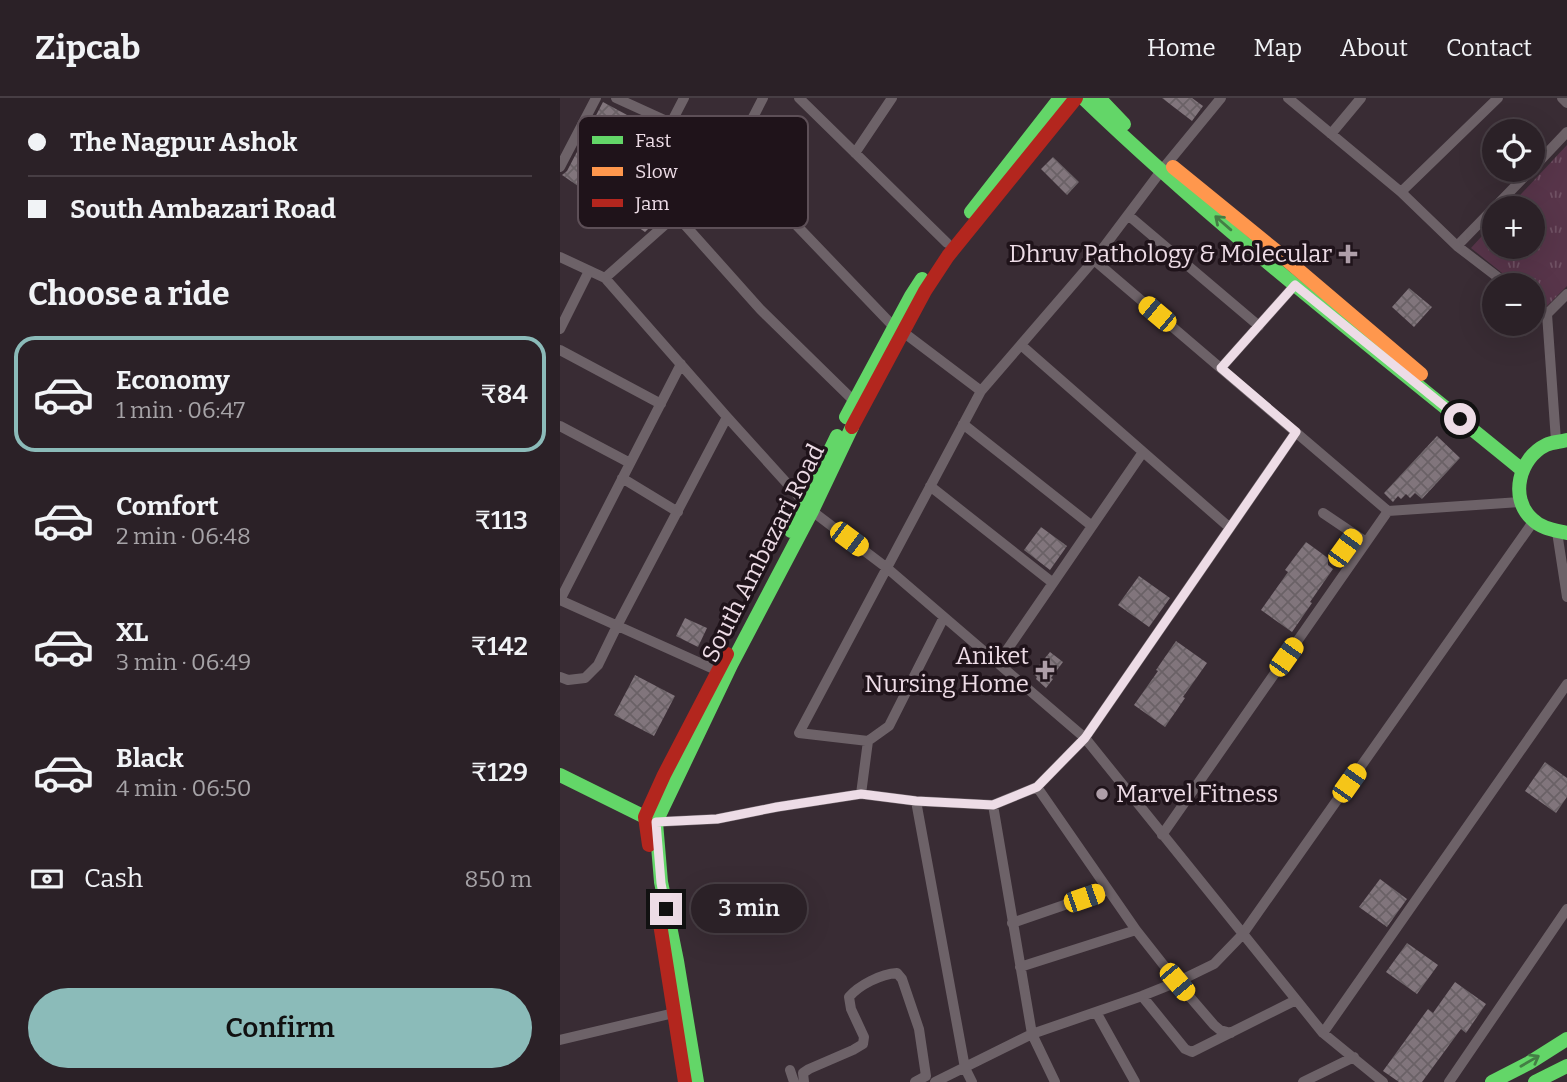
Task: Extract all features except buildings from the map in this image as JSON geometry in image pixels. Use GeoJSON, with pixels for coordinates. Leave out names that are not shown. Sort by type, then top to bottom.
{"type":"FeatureCollection","features":[{"type":"Feature","properties":{"kind":"main road","name":"South Ambazari Road"},"geometry":{"type":"LineString","coordinates":[[650,820],[718,671],[860,409],[899,329],[911,296],[947,243],[1059,98]]}},
{"type":"Feature","properties":{"kind":"main road","name":"South Ambazari Road"},"geometry":{"type":"LineString","coordinates":[[650,820],[731,665],[808,507],[854,401],[948,256],[1076,98]]}},
{"type":"Feature","properties":{"kind":"main road"},"geometry":{"type":"LineString","coordinates":[[1083,98],[1139,152],[1164,167],[1275,250],[1487,429],[1524,464]]}},
{"type":"Feature","properties":{"kind":"main road"},"geometry":{"type":"LineString","coordinates":[[1099,98],[1164,167],[1295,285],[1524,464]]}},
{"type":"Feature","properties":{"kind":"main road"},"geometry":{"type":"LineString","coordinates":[[1561,441],[1535,451],[1524,464],[1518,491],[1525,513],[1533,522],[1544,529],[1562,533]]}},
{"type":"Feature","properties":{"kind":"main road"},"geometry":{"type":"LineString","coordinates":[[560,775],[650,820]]}},
{"type":"Feature","properties":{"kind":"main road"},"geometry":{"type":"LineString","coordinates":[[650,820],[685,1082]]}},
{"type":"Feature","properties":{"kind":"main road"},"geometry":{"type":"LineString","coordinates":[[650,820],[697,1082]]}},
{"type":"Feature","properties":{"kind":"main road"},"geometry":{"type":"LineString","coordinates":[[1492,1082],[1567,1039]]}},
{"type":"Feature","properties":{"kind":"main road"},"geometry":{"type":"LineString","coordinates":[[1535,1082],[1567,1066]]}},
{"type":"Feature","properties":{"kind":"street"},"geometry":{"type":"LineString","coordinates":[[587,116],[596,98]]}},
{"type":"Feature","properties":{"kind":"street"},"geometry":{"type":"LineString","coordinates":[[616,98],[656,116]]}},
{"type":"Feature","properties":{"kind":"street"},"geometry":{"type":"LineString","coordinates":[[675,116],[684,98]]}},
{"type":"Feature","properties":{"kind":"street"},"geometry":{"type":"LineString","coordinates":[[754,116],[763,98]]}},
{"type":"Feature","properties":{"kind":"street"},"geometry":{"type":"LineString","coordinates":[[799,98],[947,243]]}},
{"type":"Feature","properties":{"kind":"street"},"geometry":{"type":"LineString","coordinates":[[855,153],[892,98]]}},
{"type":"Feature","properties":{"kind":"street"},"geometry":{"type":"LineString","coordinates":[[944,617],[889,726],[868,741],[799,733],[981,391],[1094,260],[1164,167],[1221,98]]}},
{"type":"Feature","properties":{"kind":"street"},"geometry":{"type":"LineString","coordinates":[[1288,98],[1401,192],[1457,246],[1492,273]]}},
{"type":"Feature","properties":{"kind":"street"},"geometry":{"type":"LineString","coordinates":[[1331,134],[1361,98]]}},
{"type":"Feature","properties":{"kind":"street"},"geometry":{"type":"LineString","coordinates":[[1401,192],[1498,98]]}},
{"type":"Feature","properties":{"kind":"street"},"geometry":{"type":"LineString","coordinates":[[1562,98],[1567,103]]}},
{"type":"Feature","properties":{"kind":"street"},"geometry":{"type":"LineString","coordinates":[[560,167],[578,132]]}},
{"type":"Feature","properties":{"kind":"street"},"geometry":{"type":"LineString","coordinates":[[1545,155],[1567,132]]}},
{"type":"Feature","properties":{"kind":"street"},"geometry":{"type":"LineString","coordinates":[[1457,246],[1519,182]]}},
{"type":"Feature","properties":{"kind":"street"},"geometry":{"type":"LineString","coordinates":[[1128,215],[1259,326]]}},
{"type":"Feature","properties":{"kind":"street"},"geometry":{"type":"LineString","coordinates":[[605,278],[661,228]]}},
{"type":"Feature","properties":{"kind":"street"},"geometry":{"type":"LineString","coordinates":[[688,228],[760,309],[854,401]]}},
{"type":"Feature","properties":{"kind":"street"},"geometry":{"type":"LineString","coordinates":[[800,228],[899,329],[981,391]]}},
{"type":"Feature","properties":{"kind":"street"},"geometry":{"type":"LineString","coordinates":[[560,257],[605,278],[808,507],[887,568],[1085,738],[1323,1034],[1383,1082]]}},
{"type":"Feature","properties":{"kind":"street"},"geometry":{"type":"LineString","coordinates":[[1094,260],[1388,511],[1520,502]]}},
{"type":"Feature","properties":{"kind":"street"},"geometry":{"type":"LineString","coordinates":[[560,329],[589,271]]}},
{"type":"Feature","properties":{"kind":"street"},"geometry":{"type":"LineString","coordinates":[[1221,368],[1295,285]]}},
{"type":"Feature","properties":{"kind":"street"},"geometry":{"type":"LineString","coordinates":[[1561,441],[1547,314],[1567,294]]}},
{"type":"Feature","properties":{"kind":"street"},"geometry":{"type":"LineString","coordinates":[[1021,345],[1230,528]]}},
{"type":"Feature","properties":{"kind":"street"},"geometry":{"type":"LineString","coordinates":[[560,350],[660,404]]}},
{"type":"Feature","properties":{"kind":"street"},"geometry":{"type":"LineString","coordinates":[[681,364],[560,600],[718,671]]}},
{"type":"Feature","properties":{"kind":"street"},"geometry":{"type":"LineString","coordinates":[[560,677],[568,680],[585,678],[598,665],[727,417]]}},
{"type":"Feature","properties":{"kind":"street"},"geometry":{"type":"LineString","coordinates":[[963,424],[1092,526]]}},
{"type":"Feature","properties":{"kind":"street"},"geometry":{"type":"LineString","coordinates":[[560,426],[630,463]]}},
{"type":"Feature","properties":{"kind":"street"},"geometry":{"type":"LineString","coordinates":[[650,820],[717,819],[861,794],[916,801],[993,805],[1037,787],[1085,738],[1296,432]]}},
{"type":"Feature","properties":{"kind":"street"},"geometry":{"type":"LineString","coordinates":[[998,663],[1143,452]]}},
{"type":"Feature","properties":{"kind":"street"},"geometry":{"type":"LineString","coordinates":[[622,478],[678,512]]}},
{"type":"Feature","properties":{"kind":"street"},"geometry":{"type":"LineString","coordinates":[[930,486],[1053,583]]}},
{"type":"Feature","properties":{"kind":"street"},"geometry":{"type":"LineString","coordinates":[[1162,835],[1388,511]]}},
{"type":"Feature","properties":{"kind":"street"},"geometry":{"type":"LineString","coordinates":[[1323,513],[1366,542]]}},
{"type":"Feature","properties":{"kind":"street"},"geometry":{"type":"LineString","coordinates":[[935,1082],[1032,1034],[1142,996],[1214,964],[1242,935],[1533,522]]}},
{"type":"Feature","properties":{"kind":"street"},"geometry":{"type":"LineString","coordinates":[[1562,533],[1567,597]]}},
{"type":"Feature","properties":{"kind":"street"},"geometry":{"type":"LineString","coordinates":[[1335,561],[1354,534]]}},
{"type":"Feature","properties":{"kind":"street"},"geometry":{"type":"LineString","coordinates":[[1323,1034],[1567,684]]}},
{"type":"Feature","properties":{"kind":"street"},"geometry":{"type":"LineString","coordinates":[[861,794],[868,741]]}},
{"type":"Feature","properties":{"kind":"street"},"geometry":{"type":"LineString","coordinates":[[1037,787],[1136,930],[1177,982],[1214,1026],[1231,1033]]}},
{"type":"Feature","properties":{"kind":"street"},"geometry":{"type":"LineString","coordinates":[[916,801],[965,1068],[972,1082]]}},
{"type":"Feature","properties":{"kind":"street"},"geometry":{"type":"LineString","coordinates":[[993,805],[1032,1034],[1055,1082]]}},
{"type":"Feature","properties":{"kind":"street"},"geometry":{"type":"LineString","coordinates":[[1012,923],[1108,890]]}},
{"type":"Feature","properties":{"kind":"street"},"geometry":{"type":"LineString","coordinates":[[1449,1082],[1567,909]]}},
{"type":"Feature","properties":{"kind":"street"},"geometry":{"type":"LineString","coordinates":[[1020,967],[1136,930]]}},
{"type":"Feature","properties":{"kind":"street"},"geometry":{"type":"LineString","coordinates":[[804,1082],[803,1073],[809,1069],[863,1044],[864,1037],[851,1009],[849,997],[854,991],[887,974],[897,973],[902,979],[919,1029],[926,1076],[918,1081]]}},
{"type":"Feature","properties":{"kind":"street"},"geometry":{"type":"LineString","coordinates":[[1142,996],[1185,1049],[1192,1052],[1296,1000]]}},
{"type":"Feature","properties":{"kind":"street"},"geometry":{"type":"LineString","coordinates":[[1096,1012],[1135,1082]]}},
{"type":"Feature","properties":{"kind":"street"},"geometry":{"type":"LineString","coordinates":[[560,1040],[674,1013]]}},
{"type":"Feature","properties":{"kind":"street"},"geometry":{"type":"LineString","coordinates":[[1303,1082],[1354,1057]]}},
{"type":"Feature","properties":{"kind":"street"},"geometry":{"type":"LineString","coordinates":[[789,1070],[794,1082]]}},
{"type":"Feature","properties":{"kind":"green space"},"geometry":{"type":"Polygon","coordinates":[[[1567,145],[1567,286],[1545,308],[1545,273],[1502,273],[1485,259],[1545,259],[1545,196],[1519,196],[1532,182],[1545,182],[1545,168],[1567,145]]]}},
{"type":"Feature","properties":{"kind":"green space"},"geometry":{"type":"Polygon","coordinates":[[[1482,236],[1482,257],[1471,248],[1482,236]]]}},
{"type":"Feature","properties":{"kind":"traffic: fast"},"geometry":{"type":"LineString","coordinates":[[971,212],[1060,98]]}},
{"type":"Feature","properties":{"kind":"traffic: fast"},"geometry":{"type":"LineString","coordinates":[[1083,98],[1243,242],[1521,469]]}},
{"type":"Feature","properties":{"kind":"traffic: fast"},"geometry":{"type":"LineString","coordinates":[[1099,98],[1124,124]]}},
{"type":"Feature","properties":{"kind":"traffic: fast"},"geometry":{"type":"LineString","coordinates":[[846,417],[922,279]]}},
{"type":"Feature","properties":{"kind":"traffic: fast"},"geometry":{"type":"LineString","coordinates":[[697,1082],[661,882],[656,822],[731,665],[812,511],[852,427]]}},
{"type":"Feature","properties":{"kind":"traffic: fast"},"geometry":{"type":"LineString","coordinates":[[791,531],[837,436]]}},
{"type":"Feature","properties":{"kind":"traffic: fast"},"geometry":{"type":"LineString","coordinates":[[1567,440],[1548,444],[1529,459],[1520,479],[1519,490],[1525,510],[1532,519],[1544,527],[1567,533]]}},
{"type":"Feature","properties":{"kind":"traffic: fast"},"geometry":{"type":"LineString","coordinates":[[560,775],[653,821]]}},
{"type":"Feature","properties":{"kind":"traffic: fast"},"geometry":{"type":"LineString","coordinates":[[1492,1082],[1567,1039]]}},
{"type":"Feature","properties":{"kind":"traffic: fast"},"geometry":{"type":"LineString","coordinates":[[1535,1082],[1567,1066]]}},
{"type":"Feature","properties":{"kind":"traffic: slow"},"geometry":{"type":"LineString","coordinates":[[1173,167],[1421,374]]}},
{"type":"Feature","properties":{"kind":"traffic: jam"},"geometry":{"type":"LineString","coordinates":[[852,427],[925,291],[948,256],[1076,98]]}},
{"type":"Feature","properties":{"kind":"traffic: jam"},"geometry":{"type":"LineString","coordinates":[[649,845],[645,817],[727,654]]}},
{"type":"Feature","properties":{"kind":"traffic: jam"},"geometry":{"type":"LineString","coordinates":[[658,911],[685,1082]]}},
{"type":"Feature","properties":{"kind":"place","name":"Dhruv Pathology & Molecular"},"geometry":{"type":"Point","coordinates":[1348,254]}},
{"type":"Feature","properties":{"kind":"place","name":"Aniket Nursing Home"},"geometry":{"type":"Point","coordinates":[1045,670]}},
{"type":"Feature","properties":{"kind":"place","name":"Marvel Fitness"},"geometry":{"type":"Point","coordinates":[1102,794]}},
{"type":"Feature","properties":{"kind":"route"},"geometry":{"type":"LineString","coordinates":[[666,909],[656,822],[717,819],[861,794],[916,801],[993,805],[1037,787],[1085,738],[1296,432],[1221,368],[1295,285],[1460,419]]}}]}
